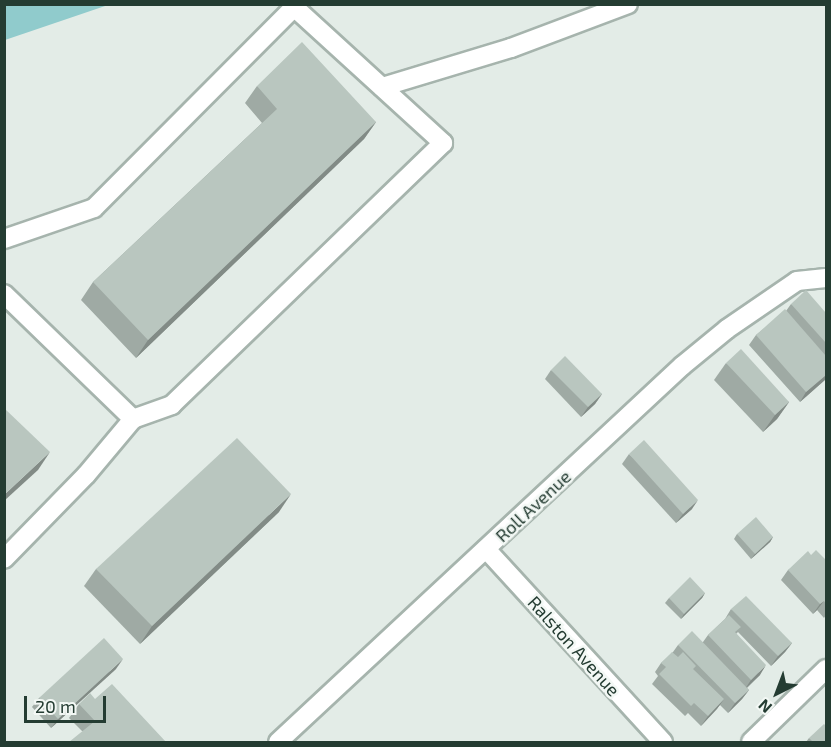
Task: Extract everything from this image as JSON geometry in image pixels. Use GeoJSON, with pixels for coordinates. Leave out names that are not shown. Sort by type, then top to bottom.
{"type":"FeatureCollection","features":[{"type":"Feature","properties":{"kind":"street"},"geometry":{"type":"LineString","coordinates":[[382,87],[511,48],[628,4]]}},
{"type":"Feature","properties":{"kind":"street"},"geometry":{"type":"LineString","coordinates":[[4,240],[94,208],[294,7],[443,143],[172,405],[133,419],[86,475],[4,559]]}},
{"type":"Feature","properties":{"kind":"street","name":"Roll Avenue"},"geometry":{"type":"LineString","coordinates":[[279,742],[682,366],[727,329],[797,281],[826,278]]}},
{"type":"Feature","properties":{"kind":"street"},"geometry":{"type":"LineString","coordinates":[[4,294],[133,419]]}},
{"type":"Feature","properties":{"kind":"street","name":"Ralston Avenue"},"geometry":{"type":"LineString","coordinates":[[486,549],[663,742]]}},
{"type":"Feature","properties":{"kind":"street"},"geometry":{"type":"LineString","coordinates":[[751,742],[826,669]]}},
{"type":"Feature","properties":{"kind":"water"},"geometry":{"type":"Polygon","coordinates":[[[5,4],[108,4],[108,5],[5,40],[5,4]]]}},
{"type":"Feature","properties":{"kind":"building"},"geometry":{"type":"Polygon","coordinates":[[[302,42],[376,122],[148,340],[93,282],[277,109],[257,86],[302,42]]]}},
{"type":"Feature","properties":{"kind":"building"},"geometry":{"type":"Polygon","coordinates":[[[806,290],[826,313],[826,343],[791,304],[806,290]]]}},
{"type":"Feature","properties":{"kind":"building"},"geometry":{"type":"Polygon","coordinates":[[[785,309],[826,356],[826,375],[806,392],[756,335],[785,309]]]}},
{"type":"Feature","properties":{"kind":"building"},"geometry":{"type":"Polygon","coordinates":[[[741,349],[789,402],[775,415],[726,363],[741,349]]]}},
{"type":"Feature","properties":{"kind":"building"},"geometry":{"type":"Polygon","coordinates":[[[565,356],[602,394],[588,407],[551,370],[565,356]]]}},
{"type":"Feature","properties":{"kind":"building"},"geometry":{"type":"Polygon","coordinates":[[[4,408],[50,452],[4,495],[4,408]]]}},
{"type":"Feature","properties":{"kind":"building"},"geometry":{"type":"Polygon","coordinates":[[[237,438],[291,494],[152,626],[96,569],[237,438]]]}},
{"type":"Feature","properties":{"kind":"building"},"geometry":{"type":"Polygon","coordinates":[[[644,440],[698,500],[683,514],[629,454],[644,440]]]}},
{"type":"Feature","properties":{"kind":"building"},"geometry":{"type":"Polygon","coordinates":[[[756,517],[773,537],[755,554],[737,534],[756,517]]]}},
{"type":"Feature","properties":{"kind":"building"},"geometry":{"type":"Polygon","coordinates":[[[816,550],[826,560],[826,604],[824,601],[820,604],[788,570],[808,551],[811,555],[816,550]]]}},
{"type":"Feature","properties":{"kind":"building"},"geometry":{"type":"Polygon","coordinates":[[[690,577],[705,593],[684,614],[669,598],[690,577]]]}},
{"type":"Feature","properties":{"kind":"building"},"geometry":{"type":"Polygon","coordinates":[[[746,596],[792,643],[778,656],[731,609],[746,596]]]}},
{"type":"Feature","properties":{"kind":"building"},"geometry":{"type":"Polygon","coordinates":[[[729,615],[741,627],[735,632],[766,665],[751,680],[708,635],[729,615]]]}},
{"type":"Feature","properties":{"kind":"building"},"geometry":{"type":"Polygon","coordinates":[[[692,631],[749,690],[735,703],[678,645],[692,631]]]}},
{"type":"Feature","properties":{"kind":"building"},"geometry":{"type":"Polygon","coordinates":[[[104,638],[123,659],[58,719],[39,698],[104,638]]]}},
{"type":"Feature","properties":{"kind":"building"},"geometry":{"type":"Polygon","coordinates":[[[672,652],[678,657],[683,652],[696,666],[693,669],[724,699],[708,716],[694,703],[691,706],[659,674],[666,667],[661,663],[672,652]]]}},
{"type":"Feature","properties":{"kind":"building"},"geometry":{"type":"Polygon","coordinates":[[[112,684],[166,742],[69,742],[95,721],[79,704],[90,693],[95,699],[112,684]]]}},
{"type":"Feature","properties":{"kind":"building"},"geometry":{"type":"Polygon","coordinates":[[[824,724],[826,742],[813,742],[809,738],[824,724]]]}}]}
